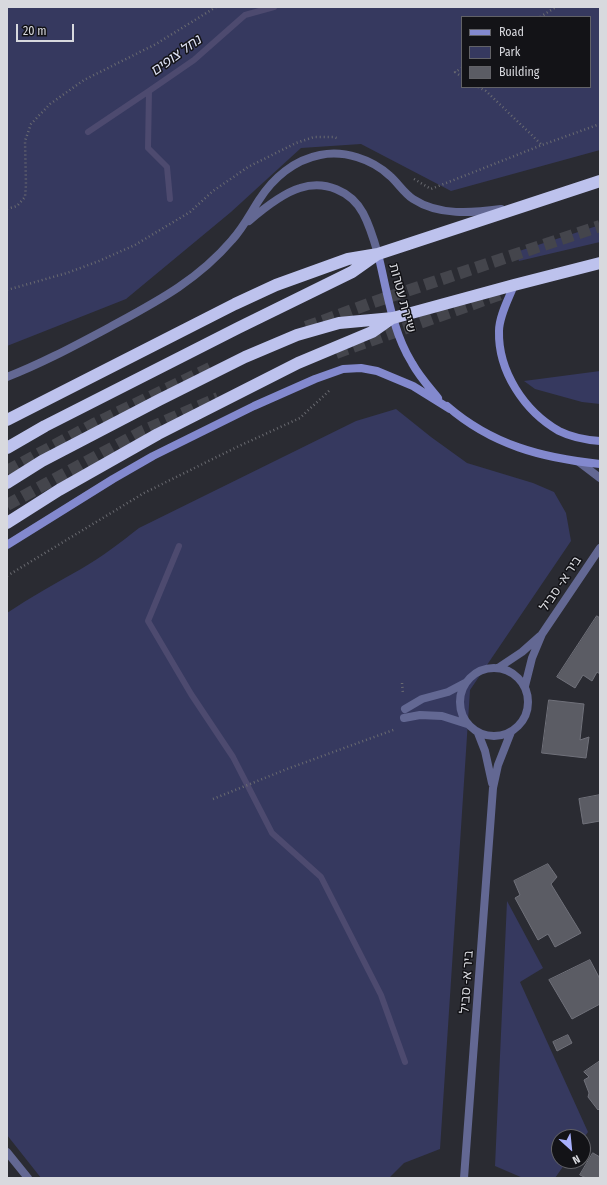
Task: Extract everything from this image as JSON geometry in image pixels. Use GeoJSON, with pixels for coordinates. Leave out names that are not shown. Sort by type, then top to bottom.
{"type":"FeatureCollection","features":[{"type":"Feature","properties":{"kind":"highway"},"geometry":{"type":"LineString","coordinates":[[7,420],[235,304],[276,285],[348,259],[378,254],[600,181]]}},
{"type":"Feature","properties":{"kind":"highway"},"geometry":{"type":"LineString","coordinates":[[7,448],[46,426],[162,366],[352,272],[378,254]]}},
{"type":"Feature","properties":{"kind":"highway"},"geometry":{"type":"LineString","coordinates":[[7,483],[90,435],[245,357],[297,335],[339,322],[393,318],[514,284],[600,263]]}},
{"type":"Feature","properties":{"kind":"highway"},"geometry":{"type":"LineString","coordinates":[[7,523],[59,490],[158,434],[298,363],[372,332],[393,318]]}},
{"type":"Feature","properties":{"kind":"main road","name":"שיירת עטרות"},"geometry":{"type":"LineString","coordinates":[[378,254],[393,318],[403,346],[412,363],[427,385],[450,409],[463,420],[483,433],[506,444],[553,458],[600,464]]}},
{"type":"Feature","properties":{"kind":"main road"},"geometry":{"type":"LineString","coordinates":[[514,284],[505,306],[499,329],[503,361],[509,378],[519,394],[545,422],[572,436],[600,441]]}},
{"type":"Feature","properties":{"kind":"main road"},"geometry":{"type":"LineString","coordinates":[[7,545],[153,456],[254,406],[315,379],[344,369],[361,368],[383,373],[413,386],[450,409]]}},
{"type":"Feature","properties":{"kind":"street"},"geometry":{"type":"LineString","coordinates":[[7,377],[70,348],[164,297],[191,279],[228,245],[245,224],[267,188],[284,171],[320,155],[331,154],[357,157],[376,166],[390,176],[413,199],[426,206],[440,210],[464,213],[524,206]]}},
{"type":"Feature","properties":{"kind":"street"},"geometry":{"type":"LineString","coordinates":[[245,224],[271,204],[300,188],[313,185],[332,187],[344,193],[357,204],[368,224],[378,254]]}},
{"type":"Feature","properties":{"kind":"street"},"geometry":{"type":"LineString","coordinates":[[579,462],[600,478]]}},
{"type":"Feature","properties":{"kind":"street","name":"ביר א- סביל"},"geometry":{"type":"LineString","coordinates":[[525,686],[532,658],[542,634],[600,548]]}},
{"type":"Feature","properties":{"kind":"street","name":"ביר א- סביל"},"geometry":{"type":"LineString","coordinates":[[498,668],[522,652],[542,634]]}},
{"type":"Feature","properties":{"kind":"street"},"geometry":{"type":"LineString","coordinates":[[488,668],[498,668],[514,674],[525,686],[528,694],[527,712],[524,720],[511,732],[501,736],[489,737],[478,733],[467,724],[463,718],[459,704],[465,683],[471,676],[488,668]]}},
{"type":"Feature","properties":{"kind":"street"},"geometry":{"type":"LineString","coordinates":[[405,709],[422,699],[448,692],[465,683]]}},
{"type":"Feature","properties":{"kind":"street"},"geometry":{"type":"LineString","coordinates":[[404,718],[420,715],[442,716],[467,724]]}},
{"type":"Feature","properties":{"kind":"street","name":"ביר א- סביל"},"geometry":{"type":"LineString","coordinates":[[464,1178],[493,788],[498,765],[511,732]]}},
{"type":"Feature","properties":{"kind":"street","name":"ביר א- סביל"},"geometry":{"type":"LineString","coordinates":[[478,733],[485,751],[493,788]]}},
{"type":"Feature","properties":{"kind":"street"},"geometry":{"type":"LineString","coordinates":[[7,1152],[28,1178]]}},
{"type":"Feature","properties":{"kind":"path"},"geometry":{"type":"LineString","coordinates":[[7,210],[17,206],[25,197],[25,141],[31,124],[50,104],[84,80],[156,44],[216,7]]}},
{"type":"Feature","properties":{"kind":"path"},"geometry":{"type":"LineString","coordinates":[[542,16],[556,7]]}},
{"type":"Feature","properties":{"kind":"path"},"geometry":{"type":"LineString","coordinates":[[461,69],[455,72],[461,76]]}},
{"type":"Feature","properties":{"kind":"path"},"geometry":{"type":"LineString","coordinates":[[480,88],[486,92],[542,145]]}},
{"type":"Feature","properties":{"kind":"path"},"geometry":{"type":"LineString","coordinates":[[412,179],[431,189],[542,145],[600,124]]}},
{"type":"Feature","properties":{"kind":"path"},"geometry":{"type":"LineString","coordinates":[[7,290],[67,273],[99,262],[135,245],[190,212],[213,191],[248,167],[296,143],[314,137],[334,137],[340,140]]}},
{"type":"Feature","properties":{"kind":"path"},"geometry":{"type":"LineString","coordinates":[[7,576],[144,493],[300,418],[334,385]]}},
{"type":"Feature","properties":{"kind":"path"},"geometry":{"type":"LineString","coordinates":[[402,683],[405,709]]}},
{"type":"Feature","properties":{"kind":"path"},"geometry":{"type":"LineString","coordinates":[[213,799],[287,769],[398,728],[404,718]]}},
{"type":"Feature","properties":{"kind":"green space"},"geometry":{"type":"Polygon","coordinates":[[[7,7],[600,7],[600,150],[451,191],[361,144],[301,148],[231,212],[126,299],[7,346],[7,7]]]}},
{"type":"Feature","properties":{"kind":"green space"},"geometry":{"type":"Polygon","coordinates":[[[600,225],[600,242],[519,261],[516,252],[600,225]]]}},
{"type":"Feature","properties":{"kind":"green space"},"geometry":{"type":"Polygon","coordinates":[[[600,371],[600,404],[582,402],[535,389],[524,381],[600,371]]]}},
{"type":"Feature","properties":{"kind":"green space"},"geometry":{"type":"Polygon","coordinates":[[[396,409],[467,463],[533,483],[554,492],[566,513],[571,541],[470,690],[440,1149],[404,1163],[389,1178],[41,1178],[7,1135],[7,613],[96,560],[139,528],[356,421],[396,409]]]}},
{"type":"Feature","properties":{"kind":"green space"},"geometry":{"type":"Polygon","coordinates":[[[507,901],[543,968],[520,982],[587,1129],[551,1129],[551,1169],[561,1169],[555,1178],[523,1178],[495,1166],[507,901]]]}},
{"type":"Feature","properties":{"kind":"building"},"geometry":{"type":"Polygon","coordinates":[[[597,616],[600,618],[600,674],[597,672],[592,681],[583,675],[575,688],[557,677],[597,616]]]}},
{"type":"Feature","properties":{"kind":"building"},"geometry":{"type":"Polygon","coordinates":[[[549,700],[584,704],[580,740],[589,737],[586,758],[542,753],[549,700]]]}},
{"type":"Feature","properties":{"kind":"building"},"geometry":{"type":"Polygon","coordinates":[[[600,795],[600,821],[583,824],[579,799],[600,795]]]}},
{"type":"Feature","properties":{"kind":"building"},"geometry":{"type":"Polygon","coordinates":[[[548,864],[557,877],[551,884],[581,933],[555,947],[548,934],[538,940],[515,898],[520,895],[514,881],[548,864]]]}},
{"type":"Feature","properties":{"kind":"building"},"geometry":{"type":"Polygon","coordinates":[[[590,960],[600,979],[600,1004],[572,1019],[549,980],[590,960]]]}},
{"type":"Feature","properties":{"kind":"building"},"geometry":{"type":"Polygon","coordinates":[[[568,1035],[572,1043],[557,1051],[553,1042],[568,1035]]]}},
{"type":"Feature","properties":{"kind":"building"},"geometry":{"type":"Polygon","coordinates":[[[600,1061],[600,1108],[598,1110],[588,1097],[589,1093],[584,1080],[589,1077],[584,1072],[600,1061]]]}},
{"type":"Feature","properties":{"kind":"building"},"geometry":{"type":"Polygon","coordinates":[[[593,1153],[600,1157],[600,1178],[586,1178],[580,1175],[584,1169],[591,1169],[591,1156],[593,1153]]]}},
{"type":"Feature","properties":{"kind":"waterway","name":"נחל צופים"},"geometry":{"type":"LineString","coordinates":[[170,199],[167,167],[148,148],[149,91],[194,60],[245,15],[274,7]]}},
{"type":"Feature","properties":{"kind":"waterway"},"geometry":{"type":"LineString","coordinates":[[88,132],[149,91]]}},
{"type":"Feature","properties":{"kind":"waterway"},"geometry":{"type":"LineString","coordinates":[[179,546],[148,621],[191,694],[233,757],[272,833],[321,877],[381,995],[405,1062]]}},
{"type":"Feature","properties":{"kind":"tunnel"},"geometry":{"type":"LineString","coordinates":[[306,327],[371,303],[600,226]]}},
{"type":"Feature","properties":{"kind":"tunnel"},"geometry":{"type":"LineString","coordinates":[[336,353],[501,294]]}},
{"type":"Feature","properties":{"kind":"tunnel"},"geometry":{"type":"LineString","coordinates":[[7,471],[94,424],[210,368]]}},
{"type":"Feature","properties":{"kind":"tunnel"},"geometry":{"type":"LineString","coordinates":[[7,505],[143,431],[218,398]]}}]}
